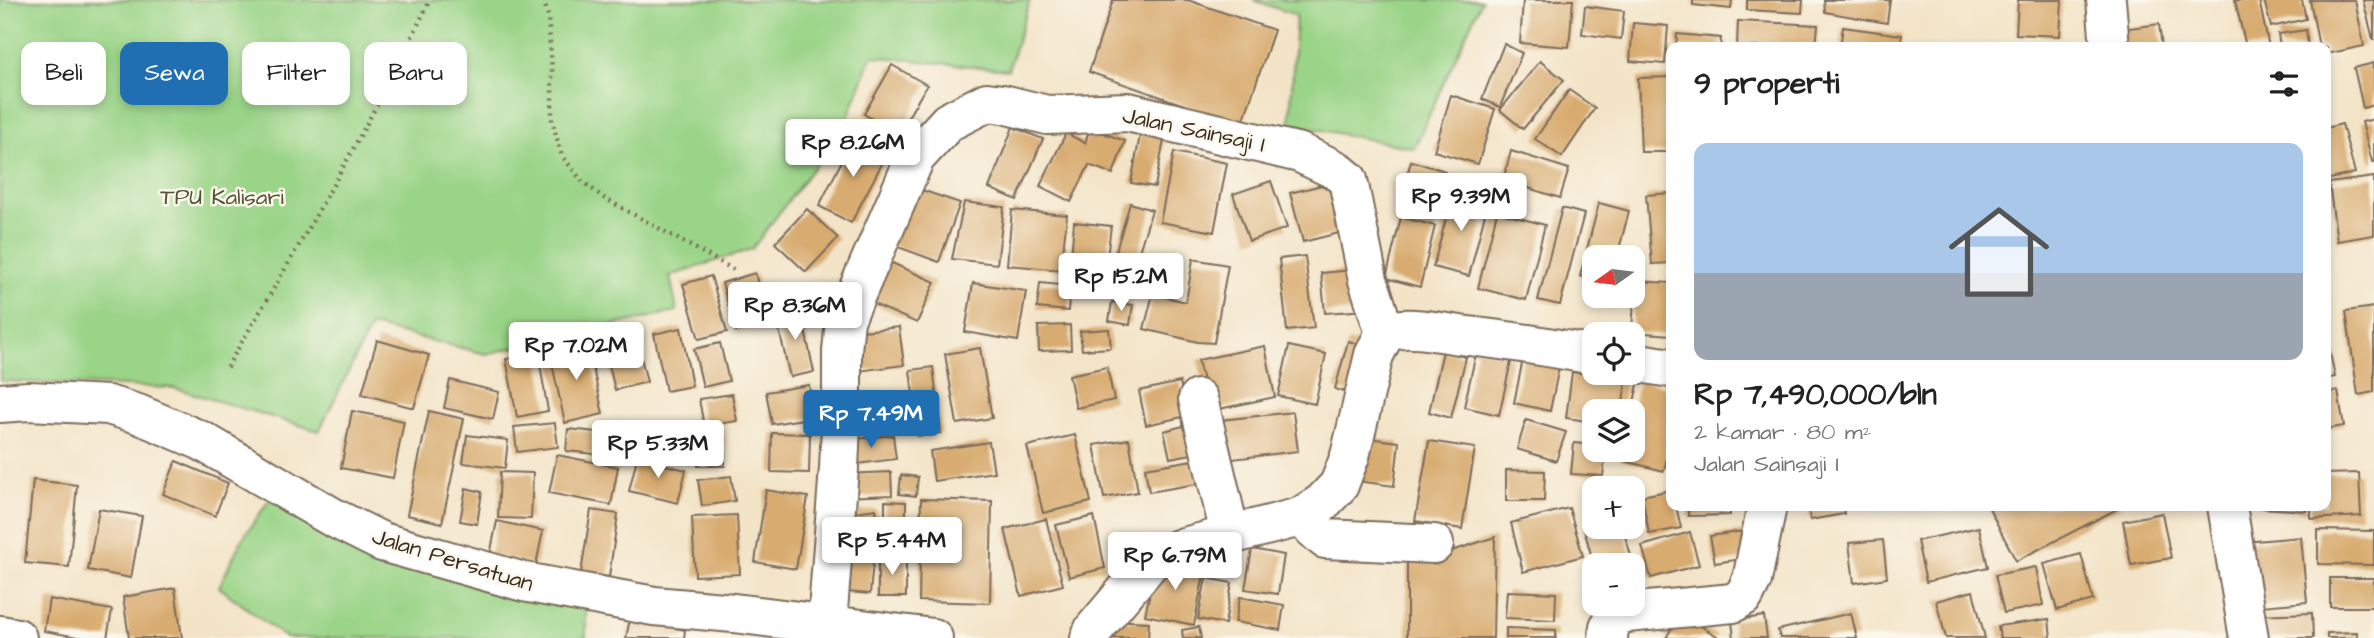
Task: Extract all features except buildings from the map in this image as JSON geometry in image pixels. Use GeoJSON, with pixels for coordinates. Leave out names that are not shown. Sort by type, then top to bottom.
{"type":"FeatureCollection","features":[{"type":"Feature","properties":{"kind":"street"},"geometry":{"type":"LineString","coordinates":[[2106,0],[2110,42]]}},
{"type":"Feature","properties":{"kind":"street","name":"Jalan Sainsaji I"},"geometry":{"type":"LineString","coordinates":[[827,624],[839,468],[845,320],[915,158],[948,122],[971,109],[987,102],[1047,115],[1128,112],[1300,153],[1336,170],[1348,180],[1368,280],[1385,333]]}},
{"type":"Feature","properties":{"kind":"street"},"geometry":{"type":"LineString","coordinates":[[1090,638],[1094,629],[1153,559],[1184,547],[1300,517],[1322,503],[1339,485],[1350,456],[1374,355],[1385,333],[1408,329],[1538,344],[1582,353]]}},
{"type":"Feature","properties":{"kind":"street"},"geometry":{"type":"LineString","coordinates":[[1645,364],[1666,367]]}},
{"type":"Feature","properties":{"kind":"street"},"geometry":{"type":"LineString","coordinates":[[1198,400],[1230,534]]}},
{"type":"Feature","properties":{"kind":"street","name":"Jalan Persatuan"},"geometry":{"type":"LineString","coordinates":[[0,403],[29,401],[108,405],[138,414],[202,441],[332,517],[382,542],[524,582],[654,606],[933,638]]}},
{"type":"Feature","properties":{"kind":"street"},"geometry":{"type":"LineString","coordinates":[[1608,638],[1609,627],[1616,614],[1733,603],[1744,596],[1752,580],[1766,511]]}},
{"type":"Feature","properties":{"kind":"street"},"geometry":{"type":"LineString","coordinates":[[2228,511],[2249,638]]}},
{"type":"Feature","properties":{"kind":"street"},"geometry":{"type":"LineString","coordinates":[[1300,517],[1325,539],[1434,544]]}},
{"type":"Feature","properties":{"kind":"street"},"geometry":{"type":"LineString","coordinates":[[0,635],[17,638]]}},
{"type":"Feature","properties":{"kind":"path"},"geometry":{"type":"LineString","coordinates":[[227,367],[307,233],[394,75],[430,0]]}},
{"type":"Feature","properties":{"kind":"path"},"geometry":{"type":"LineString","coordinates":[[544,0],[552,70],[552,121],[562,156],[583,182],[604,198],[737,272]]}},
{"type":"Feature","properties":{"kind":"green space","name":"TPU Kalisari"},"geometry":{"type":"Polygon","coordinates":[[[0,0],[1030,0],[1008,70],[872,56],[844,127],[752,249],[670,276],[677,311],[486,354],[371,326],[319,431],[174,388],[0,381],[0,0]]]}},
{"type":"Feature","properties":{"kind":"green space"},"geometry":{"type":"Polygon","coordinates":[[[1253,0],[1482,0],[1414,148],[1290,124],[1296,15],[1253,0]]]}},
{"type":"Feature","properties":{"kind":"green space"},"geometry":{"type":"Polygon","coordinates":[[[272,496],[586,604],[586,638],[286,638],[219,587],[241,541],[272,496]]]}}]}
